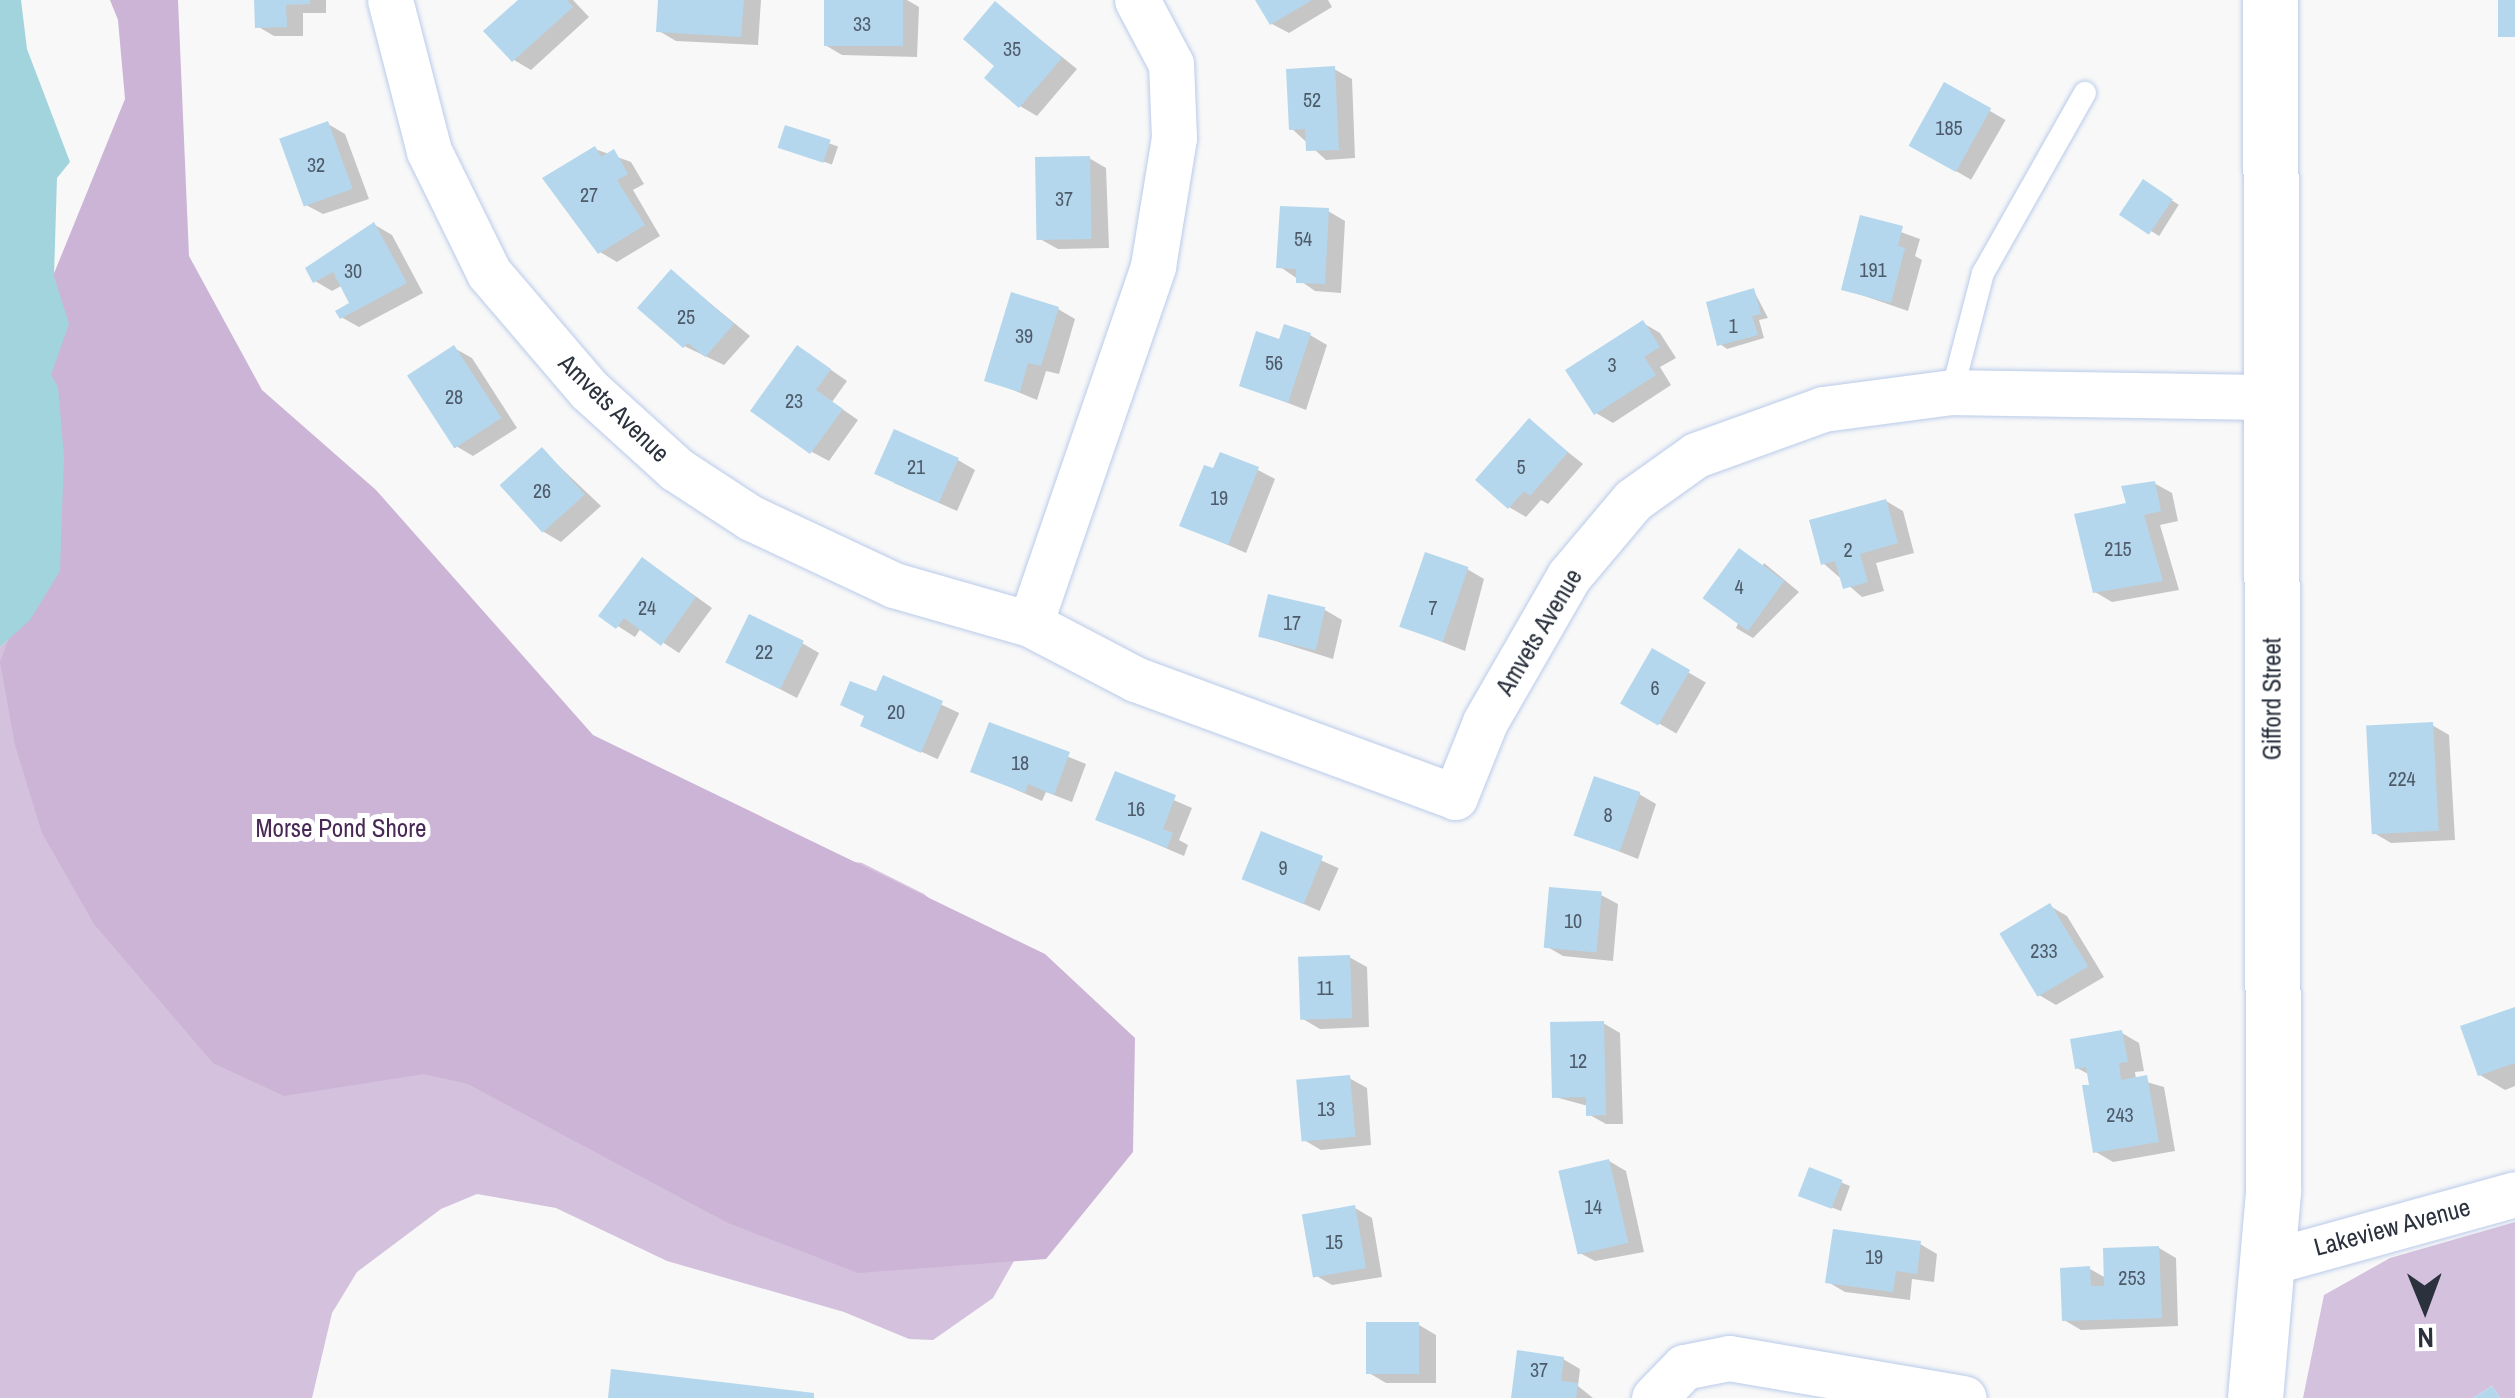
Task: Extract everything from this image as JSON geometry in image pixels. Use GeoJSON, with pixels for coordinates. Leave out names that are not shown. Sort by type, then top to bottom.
{"type":"FeatureCollection","features":[{"type":"Feature","properties":{"kind":"main road","name":"Gifford Street"},"geometry":{"type":"LineString","coordinates":[[2255,1398],[2270,1262],[2270,0]]}},
{"type":"Feature","properties":{"kind":"street","name":"Amvets Avenue"},"geometry":{"type":"LineString","coordinates":[[390,0],[429,151],[488,273],[589,390],[676,470],[751,518],[894,585],[1030,624],[1135,679],[1455,797],[1485,722],[1569,576],[1633,500],[1696,454],[1762,426],[1823,409],[1952,392],[2272,396]]}},
{"type":"Feature","properties":{"kind":"street"},"geometry":{"type":"LineString","coordinates":[[1030,624],[1153,266],[1174,138],[1172,64],[1137,0]]}},
{"type":"Feature","properties":{"kind":"street","name":"Lakeview Avenue"},"geometry":{"type":"LineString","coordinates":[[2270,1262],[2515,1194]]}},
{"type":"Feature","properties":{"kind":"street"},"geometry":{"type":"LineString","coordinates":[[1654,1398],[1684,1367],[1729,1358],[1964,1398]]}},
{"type":"Feature","properties":{"kind":"lane"},"geometry":{"type":"LineString","coordinates":[[1952,392],[1983,273],[2085,93]]}},
{"type":"Feature","properties":{"kind":"green space","name":"Morse Pond Shore"},"geometry":{"type":"Polygon","coordinates":[[[110,0],[178,0],[189,256],[262,390],[376,490],[593,735],[1045,954],[1135,1038],[1133,1152],[1046,1259],[858,1273],[728,1223],[468,1084],[424,1074],[284,1096],[213,1063],[94,924],[42,833],[15,745],[0,662],[41,551],[35,320],[125,99],[118,20],[110,0]]]}},
{"type":"Feature","properties":{"kind":"green space","name":"Morse Pond Shore"},"geometry":{"type":"Polygon","coordinates":[[[30,620],[718,843],[862,863],[924,894],[944,911],[1027,1238],[993,1298],[933,1340],[909,1339],[844,1312],[667,1261],[556,1208],[477,1194],[441,1209],[357,1272],[332,1313],[312,1398],[0,1398],[0,647],[30,620]]]}},
{"type":"Feature","properties":{"kind":"green space"},"geometry":{"type":"Polygon","coordinates":[[[2515,1222],[2515,1398],[2500,1398],[2492,1386],[2473,1398],[2303,1398],[2324,1295],[2390,1258],[2515,1222]]]}},
{"type":"Feature","properties":{"kind":"water"},"geometry":{"type":"Polygon","coordinates":[[[0,0],[21,0],[27,49],[70,162],[57,178],[54,276],[69,324],[51,375],[58,387],[64,456],[60,571],[30,620],[0,647],[0,0]]]}},
{"type":"Feature","properties":{"kind":"building"},"geometry":{"type":"Polygon","coordinates":[[[254,0],[310,0],[310,4],[286,5],[287,27],[255,28],[254,0]]]}},
{"type":"Feature","properties":{"kind":"building"},"geometry":{"type":"Polygon","coordinates":[[[518,0],[567,0],[573,7],[512,62],[483,31],[518,0]]]}},
{"type":"Feature","properties":{"kind":"building"},"geometry":{"type":"Polygon","coordinates":[[[658,0],[744,0],[741,37],[656,32],[658,0]]]}},
{"type":"Feature","properties":{"kind":"building"},"geometry":{"type":"Polygon","coordinates":[[[824,0],[903,0],[903,46],[824,46],[824,0]]]}},
{"type":"Feature","properties":{"kind":"building"},"geometry":{"type":"Polygon","coordinates":[[[1255,0],[1312,0],[1270,25],[1255,0]]]}},
{"type":"Feature","properties":{"kind":"building"},"geometry":{"type":"Polygon","coordinates":[[[2498,0],[2515,0],[2515,37],[2498,37],[2498,0]]]}},
{"type":"Feature","properties":{"kind":"building"},"geometry":{"type":"Polygon","coordinates":[[[995,1],[1062,58],[1019,108],[984,78],[994,66],[963,39],[995,1]]]}},
{"type":"Feature","properties":{"kind":"building"},"geometry":{"type":"Polygon","coordinates":[[[1335,66],[1339,150],[1306,151],[1305,129],[1289,130],[1286,69],[1335,66]]]}},
{"type":"Feature","properties":{"kind":"building"},"geometry":{"type":"Polygon","coordinates":[[[1944,82],[1991,108],[1956,172],[1909,146],[1944,82]]]}},
{"type":"Feature","properties":{"kind":"building"},"geometry":{"type":"Polygon","coordinates":[[[328,121],[353,189],[304,206],[279,139],[328,121]]]}},
{"type":"Feature","properties":{"kind":"building"},"geometry":{"type":"Polygon","coordinates":[[[785,125],[831,140],[823,163],[778,148],[785,125]]]}},
{"type":"Feature","properties":{"kind":"building"},"geometry":{"type":"Polygon","coordinates":[[[595,146],[601,157],[614,149],[628,174],[617,180],[645,225],[598,254],[542,178],[595,146]]]}},
{"type":"Feature","properties":{"kind":"building"},"geometry":{"type":"Polygon","coordinates":[[[1090,156],[1091,239],[1036,240],[1035,157],[1090,156]]]}},
{"type":"Feature","properties":{"kind":"building"},"geometry":{"type":"Polygon","coordinates":[[[2143,179],[2173,199],[2149,235],[2119,215],[2143,179]]]}},
{"type":"Feature","properties":{"kind":"building"},"geometry":{"type":"Polygon","coordinates":[[[1280,206],[1329,208],[1325,284],[1296,283],[1296,269],[1276,268],[1280,206]]]}},
{"type":"Feature","properties":{"kind":"building"},"geometry":{"type":"Polygon","coordinates":[[[1860,215],[1903,226],[1898,246],[1905,248],[1891,303],[1841,290],[1860,215]]]}},
{"type":"Feature","properties":{"kind":"building"},"geometry":{"type":"Polygon","coordinates":[[[374,222],[407,283],[340,319],[335,311],[349,303],[333,272],[313,283],[305,268],[374,222]]]}},
{"type":"Feature","properties":{"kind":"building"},"geometry":{"type":"Polygon","coordinates":[[[671,269],[734,324],[705,357],[688,343],[683,348],[637,308],[671,269]]]}},
{"type":"Feature","properties":{"kind":"building"},"geometry":{"type":"Polygon","coordinates":[[[1754,288],[1761,314],[1752,316],[1758,335],[1717,346],[1706,302],[1754,288]]]}},
{"type":"Feature","properties":{"kind":"building"},"geometry":{"type":"Polygon","coordinates":[[[1011,292],[1059,307],[1041,366],[1028,363],[1020,392],[984,381],[1011,292]]]}},
{"type":"Feature","properties":{"kind":"building"},"geometry":{"type":"Polygon","coordinates":[[[1643,320],[1660,347],[1644,357],[1656,375],[1594,415],[1565,370],[1643,320]]]}},
{"type":"Feature","properties":{"kind":"building"},"geometry":{"type":"Polygon","coordinates":[[[1284,324],[1311,333],[1288,403],[1239,386],[1256,331],[1279,339],[1284,324]]]}},
{"type":"Feature","properties":{"kind":"building"},"geometry":{"type":"Polygon","coordinates":[[[454,345],[501,418],[454,448],[407,375],[454,345]]]}},
{"type":"Feature","properties":{"kind":"building"},"geometry":{"type":"Polygon","coordinates":[[[797,345],[831,369],[816,390],[843,409],[810,454],[750,411],[797,345]]]}},
{"type":"Feature","properties":{"kind":"building"},"geometry":{"type":"Polygon","coordinates":[[[1529,418],[1568,452],[1530,496],[1524,491],[1508,509],[1475,480],[1529,418]]]}},
{"type":"Feature","properties":{"kind":"building"},"geometry":{"type":"Polygon","coordinates":[[[894,429],[959,458],[939,503],[874,474],[894,429]]]}},
{"type":"Feature","properties":{"kind":"building"},"geometry":{"type":"Polygon","coordinates":[[[542,447],[585,495],[542,533],[500,485],[542,447]]]}},
{"type":"Feature","properties":{"kind":"building"},"geometry":{"type":"Polygon","coordinates":[[[1220,452],[1259,467],[1228,545],[1179,526],[1204,465],[1213,468],[1220,452]]]}},
{"type":"Feature","properties":{"kind":"building"},"geometry":{"type":"Polygon","coordinates":[[[2155,481],[2161,511],[2144,515],[2163,581],[2093,593],[2074,514],[2126,503],[2121,486],[2155,481]]]}},
{"type":"Feature","properties":{"kind":"building"},"geometry":{"type":"Polygon","coordinates":[[[1886,499],[1898,543],[1860,554],[1868,582],[1843,589],[1835,561],[1821,565],[1809,520],[1886,499]]]}},
{"type":"Feature","properties":{"kind":"building"},"geometry":{"type":"Polygon","coordinates":[[[1739,548],[1784,581],[1748,631],[1703,598],[1739,548]]]}},
{"type":"Feature","properties":{"kind":"building"},"geometry":{"type":"Polygon","coordinates":[[[1425,552],[1468,567],[1443,642],[1399,627],[1425,552]]]}},
{"type":"Feature","properties":{"kind":"building"},"geometry":{"type":"Polygon","coordinates":[[[642,557],[696,597],[661,646],[624,618],[616,629],[598,616],[642,557]]]}},
{"type":"Feature","properties":{"kind":"building"},"geometry":{"type":"Polygon","coordinates":[[[1268,594],[1325,607],[1316,650],[1258,637],[1268,594]]]}},
{"type":"Feature","properties":{"kind":"building"},"geometry":{"type":"Polygon","coordinates":[[[749,614],[804,641],[780,689],[725,663],[749,614]]]}},
{"type":"Feature","properties":{"kind":"building"},"geometry":{"type":"Polygon","coordinates":[[[1652,648],[1690,670],[1658,725],[1620,703],[1652,648]]]}},
{"type":"Feature","properties":{"kind":"building"},"geometry":{"type":"Polygon","coordinates":[[[883,675],[943,701],[921,753],[860,726],[864,716],[840,705],[850,681],[876,691],[883,675]]]}},
{"type":"Feature","properties":{"kind":"building"},"geometry":{"type":"Polygon","coordinates":[[[989,722],[1070,752],[1054,795],[1028,784],[1025,793],[970,772],[989,722]]]}},
{"type":"Feature","properties":{"kind":"building"},"geometry":{"type":"Polygon","coordinates":[[[2433,722],[2439,831],[2372,834],[2366,726],[2433,722]]]}},
{"type":"Feature","properties":{"kind":"building"},"geometry":{"type":"Polygon","coordinates":[[[1115,771],[1176,795],[1163,829],[1173,833],[1167,848],[1095,820],[1115,771]]]}},
{"type":"Feature","properties":{"kind":"building"},"geometry":{"type":"Polygon","coordinates":[[[1594,776],[1640,792],[1620,852],[1573,836],[1594,776]]]}},
{"type":"Feature","properties":{"kind":"building"},"geometry":{"type":"Polygon","coordinates":[[[1261,831],[1323,856],[1304,904],[1242,879],[1261,831]]]}},
{"type":"Feature","properties":{"kind":"building"},"geometry":{"type":"Polygon","coordinates":[[[1549,887],[1602,892],[1596,952],[1544,948],[1549,887]]]}},
{"type":"Feature","properties":{"kind":"building"},"geometry":{"type":"Polygon","coordinates":[[[2050,903],[2088,966],[2038,997],[1999,933],[2050,903]]]}},
{"type":"Feature","properties":{"kind":"building"},"geometry":{"type":"Polygon","coordinates":[[[1350,955],[1352,1018],[1300,1020],[1298,957],[1350,955]]]}},
{"type":"Feature","properties":{"kind":"building"},"geometry":{"type":"Polygon","coordinates":[[[2515,1007],[2515,1063],[2478,1076],[2460,1026],[2515,1007]]]}},
{"type":"Feature","properties":{"kind":"building"},"geometry":{"type":"Polygon","coordinates":[[[1604,1021],[1606,1115],[1586,1116],[1586,1097],[1552,1098],[1550,1022],[1604,1021]]]}},
{"type":"Feature","properties":{"kind":"building"},"geometry":{"type":"Polygon","coordinates":[[[2122,1030],[2128,1062],[2119,1063],[2121,1080],[2147,1075],[2159,1142],[2093,1153],[2082,1085],[2089,1085],[2086,1067],[2075,1069],[2070,1039],[2122,1030]]]}},
{"type":"Feature","properties":{"kind":"building"},"geometry":{"type":"Polygon","coordinates":[[[1350,1075],[1355,1137],[1302,1141],[1296,1080],[1350,1075]]]}},
{"type":"Feature","properties":{"kind":"building"},"geometry":{"type":"Polygon","coordinates":[[[1609,1159],[1628,1243],[1578,1254],[1558,1171],[1609,1159]]]}},
{"type":"Feature","properties":{"kind":"building"},"geometry":{"type":"Polygon","coordinates":[[[1809,1167],[1843,1180],[1831,1209],[1798,1196],[1809,1167]]]}},
{"type":"Feature","properties":{"kind":"building"},"geometry":{"type":"Polygon","coordinates":[[[1355,1205],[1366,1268],[1313,1277],[1302,1214],[1355,1205]]]}},
{"type":"Feature","properties":{"kind":"building"},"geometry":{"type":"Polygon","coordinates":[[[1833,1229],[1921,1241],[1917,1274],[1896,1271],[1893,1292],[1825,1283],[1833,1229]]]}},
{"type":"Feature","properties":{"kind":"building"},"geometry":{"type":"Polygon","coordinates":[[[2159,1246],[2162,1318],[2062,1321],[2060,1268],[2090,1266],[2091,1286],[2104,1286],[2103,1248],[2159,1246]]]}},
{"type":"Feature","properties":{"kind":"building"},"geometry":{"type":"Polygon","coordinates":[[[1366,1322],[1419,1322],[1419,1374],[1366,1374],[1366,1322]]]}},
{"type":"Feature","properties":{"kind":"building"},"geometry":{"type":"Polygon","coordinates":[[[1517,1350],[1564,1357],[1561,1381],[1578,1383],[1576,1398],[1511,1398],[1517,1350]]]}},
{"type":"Feature","properties":{"kind":"building"},"geometry":{"type":"Polygon","coordinates":[[[611,1369],[814,1393],[814,1398],[608,1398],[611,1369]]]}},
{"type":"Feature","properties":{"kind":"building"},"geometry":{"type":"Polygon","coordinates":[[[2492,1386],[2500,1398],[2473,1398],[2492,1386]]]}}]}
